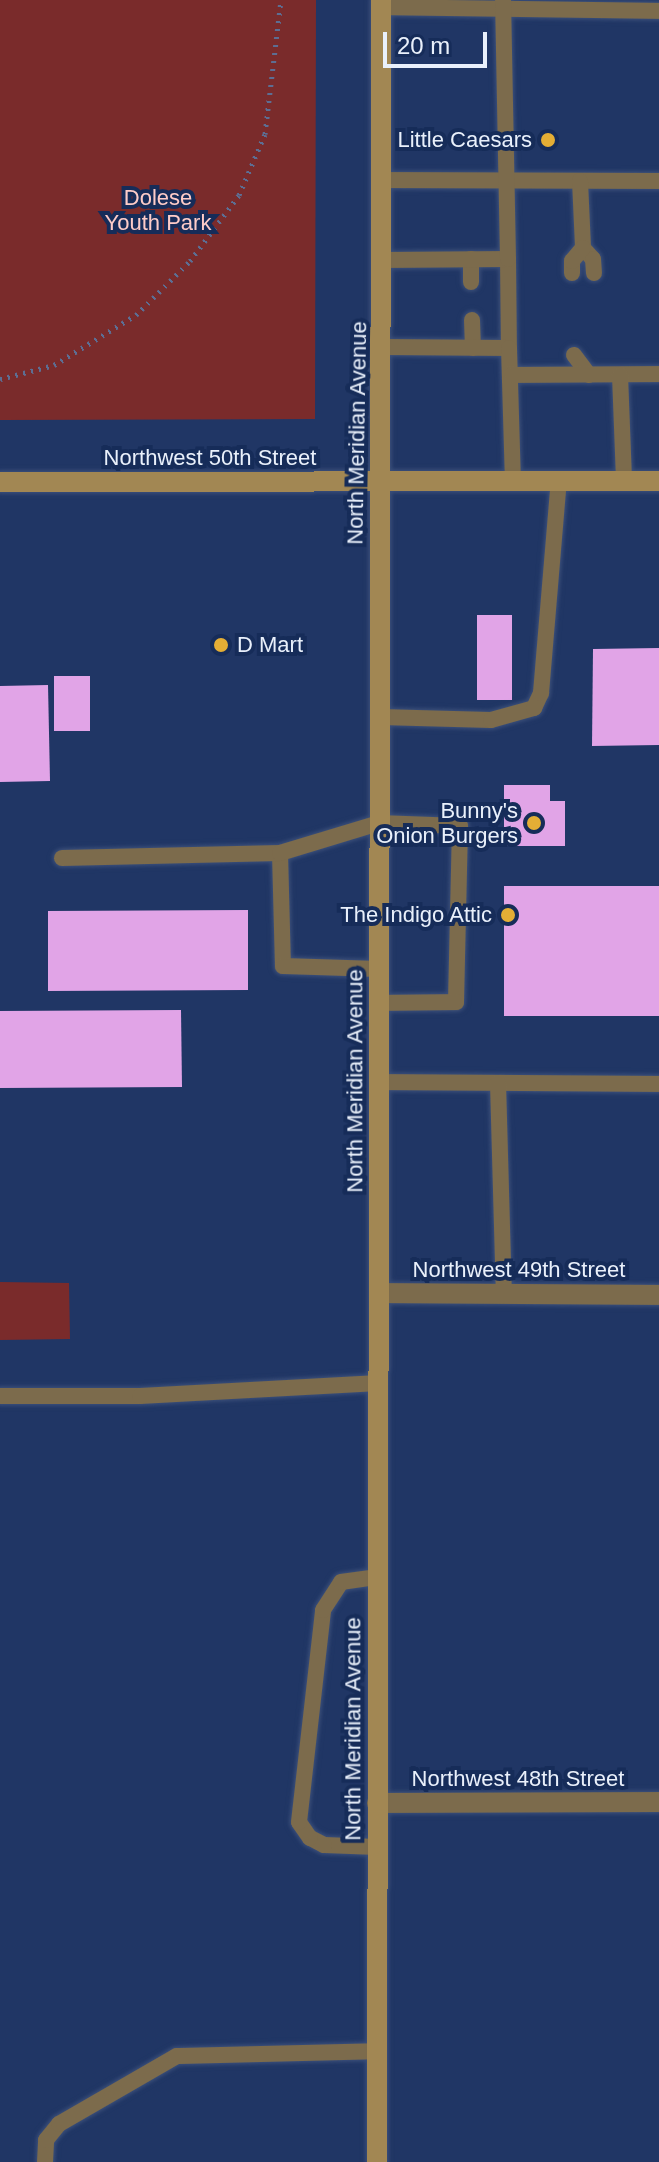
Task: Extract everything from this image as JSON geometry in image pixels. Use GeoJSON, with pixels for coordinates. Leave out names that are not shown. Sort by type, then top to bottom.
{"type":"FeatureCollection","features":[{"type":"Feature","properties":{"kind":"main road","name":"North Meridian Avenue"},"geometry":{"type":"LineString","coordinates":[[377,2162],[381,3]]}},
{"type":"Feature","properties":{"kind":"main road","name":"Northwest 50th Street"},"geometry":{"type":"LineString","coordinates":[[0,482],[659,481]]}},
{"type":"Feature","properties":{"kind":"street","name":"Northwest 49th Street"},"geometry":{"type":"LineString","coordinates":[[379,1293],[659,1295]]}},
{"type":"Feature","properties":{"kind":"street","name":"Northwest 48th Street"},"geometry":{"type":"LineString","coordinates":[[377,1803],[659,1802]]}},
{"type":"Feature","properties":{"kind":"lane"},"geometry":{"type":"LineString","coordinates":[[381,3],[503,4],[659,11]]}},
{"type":"Feature","properties":{"kind":"lane"},"geometry":{"type":"LineString","coordinates":[[503,4],[513,480]]}},
{"type":"Feature","properties":{"kind":"lane"},"geometry":{"type":"LineString","coordinates":[[381,180],[659,181]]}},
{"type":"Feature","properties":{"kind":"lane"},"geometry":{"type":"LineString","coordinates":[[580,181],[583,248],[593,259],[594,273]]}},
{"type":"Feature","properties":{"kind":"lane"},"geometry":{"type":"LineString","coordinates":[[572,273],[572,261],[583,248]]}},
{"type":"Feature","properties":{"kind":"lane"},"geometry":{"type":"LineString","coordinates":[[471,259],[471,282]]}},
{"type":"Feature","properties":{"kind":"lane"},"geometry":{"type":"LineString","coordinates":[[382,260],[508,259]]}},
{"type":"Feature","properties":{"kind":"lane"},"geometry":{"type":"LineString","coordinates":[[472,320],[473,348]]}},
{"type":"Feature","properties":{"kind":"lane"},"geometry":{"type":"LineString","coordinates":[[382,347],[509,348]]}},
{"type":"Feature","properties":{"kind":"lane"},"geometry":{"type":"LineString","coordinates":[[574,355],[591,367],[620,375],[659,374]]}},
{"type":"Feature","properties":{"kind":"lane"},"geometry":{"type":"LineString","coordinates":[[512,375],[591,367]]}},
{"type":"Feature","properties":{"kind":"lane"},"geometry":{"type":"LineString","coordinates":[[620,375],[624,481]]}},
{"type":"Feature","properties":{"kind":"lane"},"geometry":{"type":"LineString","coordinates":[[380,717],[491,720],[534,708],[541,693],[559,480]]}},
{"type":"Feature","properties":{"kind":"lane"},"geometry":{"type":"LineString","coordinates":[[62,858],[280,853],[379,823],[460,826],[456,1002],[379,1003]]}},
{"type":"Feature","properties":{"kind":"lane"},"geometry":{"type":"LineString","coordinates":[[280,853],[283,966],[379,969]]}},
{"type":"Feature","properties":{"kind":"lane"},"geometry":{"type":"LineString","coordinates":[[379,1082],[659,1084]]}},
{"type":"Feature","properties":{"kind":"lane"},"geometry":{"type":"LineString","coordinates":[[498,1083],[504,1294]]}},
{"type":"Feature","properties":{"kind":"lane"},"geometry":{"type":"LineString","coordinates":[[0,1396],[140,1396],[379,1383]]}},
{"type":"Feature","properties":{"kind":"lane"},"geometry":{"type":"LineString","coordinates":[[377,1847],[324,1845],[310,1838],[299,1822],[323,1610],[341,1582],[378,1577]]}},
{"type":"Feature","properties":{"kind":"lane"},"geometry":{"type":"LineString","coordinates":[[45,2162],[46,2140],[59,2124],[177,2056],[377,2051]]}},
{"type":"Feature","properties":{"kind":"path"},"geometry":{"type":"LineString","coordinates":[[0,379],[54,365],[136,315],[190,261],[231,206],[265,134],[281,0]]}},
{"type":"Feature","properties":{"kind":"green space","name":"Dolese Youth Park"},"geometry":{"type":"Polygon","coordinates":[[[0,0],[316,0],[315,419],[0,420],[0,0]]]}},
{"type":"Feature","properties":{"kind":"green space"},"geometry":{"type":"Polygon","coordinates":[[[0,1282],[69,1283],[70,1339],[0,1340],[0,1282]]]}},
{"type":"Feature","properties":{"kind":"building"},"geometry":{"type":"Polygon","coordinates":[[[477,615],[512,615],[512,700],[477,700],[477,615]]]}},
{"type":"Feature","properties":{"kind":"building"},"geometry":{"type":"Polygon","coordinates":[[[659,648],[659,745],[592,746],[593,649],[659,648]]]}},
{"type":"Feature","properties":{"kind":"building"},"geometry":{"type":"Polygon","coordinates":[[[54,676],[90,676],[90,731],[54,731],[54,676]]]}},
{"type":"Feature","properties":{"kind":"building"},"geometry":{"type":"Polygon","coordinates":[[[48,685],[50,781],[0,782],[0,686],[48,685]]]}},
{"type":"Feature","properties":{"kind":"building","name":"Bunny's Onion Burgers"},"geometry":{"type":"Polygon","coordinates":[[[504,785],[550,785],[550,801],[565,801],[565,846],[504,846],[504,785]]]}},
{"type":"Feature","properties":{"kind":"building"},"geometry":{"type":"Polygon","coordinates":[[[504,886],[659,886],[659,1016],[504,1016],[504,886]]]}},
{"type":"Feature","properties":{"kind":"building"},"geometry":{"type":"Polygon","coordinates":[[[248,910],[248,990],[48,991],[48,911],[248,910]]]}},
{"type":"Feature","properties":{"kind":"building"},"geometry":{"type":"Polygon","coordinates":[[[181,1010],[182,1087],[0,1088],[0,1011],[181,1010]]]}},
{"type":"Feature","properties":{"kind":"place","name":"Little Caesars"},"geometry":{"type":"Point","coordinates":[548,140]}},
{"type":"Feature","properties":{"kind":"place","name":"D Mart"},"geometry":{"type":"Point","coordinates":[221,645]}},
{"type":"Feature","properties":{"kind":"place","name":"Bunny's Onion Burgers"},"geometry":{"type":"Point","coordinates":[534,823]}},
{"type":"Feature","properties":{"kind":"place","name":"The Indigo Attic"},"geometry":{"type":"Point","coordinates":[508,915]}}]}
